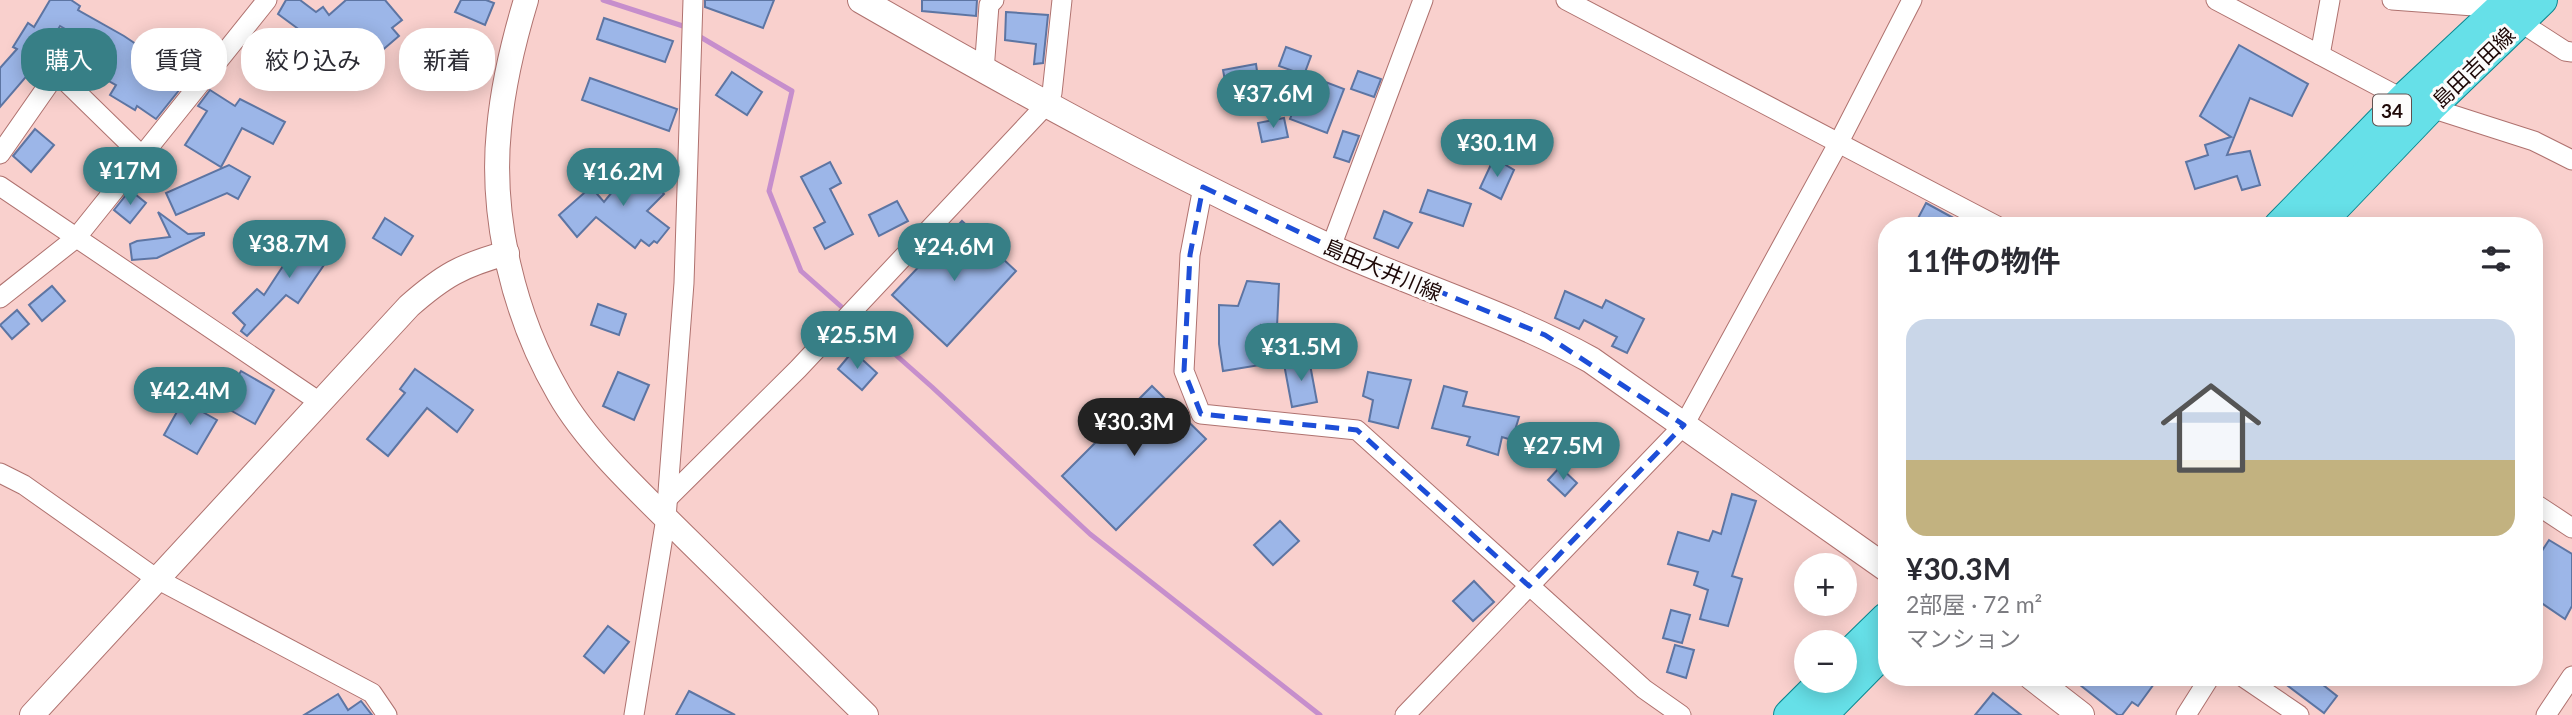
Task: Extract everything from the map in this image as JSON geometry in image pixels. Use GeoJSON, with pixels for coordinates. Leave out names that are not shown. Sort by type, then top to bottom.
{"type":"FeatureCollection","features":[{"type":"Feature","properties":{"kind":"main road","name":"島田大井川線"},"geometry":{"type":"LineString","coordinates":[[861,0],[1046,105],[1203,187],[1331,247],[1545,335],[1591,360],[1878,562]]}},
{"type":"Feature","properties":{"kind":"main road","name":"島田吉田線"},"geometry":{"type":"LineString","coordinates":[[2289,217],[2417,103],[2510,10],[2542,0]]}},
{"type":"Feature","properties":{"kind":"main road","name":"島田吉田線"},"geometry":{"type":"LineString","coordinates":[[2324,217],[2417,103]]}},
{"type":"Feature","properties":{"kind":"main road"},"geometry":{"type":"LineString","coordinates":[[1857,646],[1878,626]]}},
{"type":"Feature","properties":{"kind":"main road"},"geometry":{"type":"LineString","coordinates":[[1822,715],[1878,658]]}},
{"type":"Feature","properties":{"kind":"main road"},"geometry":{"type":"LineString","coordinates":[[2044,686],[2081,715]]}},
{"type":"Feature","properties":{"kind":"main road"},"geometry":{"type":"LineString","coordinates":[[1789,715],[1811,693]]}},
{"type":"Feature","properties":{"kind":"street"},"geometry":{"type":"LineString","coordinates":[[0,298],[76,238],[267,0]]}},
{"type":"Feature","properties":{"kind":"street"},"geometry":{"type":"LineString","coordinates":[[526,0],[504,84],[498,132],[497,174],[507,253],[515,290],[539,356],[560,396],[595,443],[667,508],[866,715]]}},
{"type":"Feature","properties":{"kind":"street"},"geometry":{"type":"LineString","coordinates":[[634,715],[667,508],[684,283],[693,0]]}},
{"type":"Feature","properties":{"kind":"street"},"geometry":{"type":"LineString","coordinates":[[985,71],[989,5],[994,0]]}},
{"type":"Feature","properties":{"kind":"street"},"geometry":{"type":"LineString","coordinates":[[667,508],[1046,105],[1052,93],[1062,0]]}},
{"type":"Feature","properties":{"kind":"street"},"geometry":{"type":"LineString","coordinates":[[1331,247],[1423,0]]}},
{"type":"Feature","properties":{"kind":"street"},"geometry":{"type":"LineString","coordinates":[[1566,0],[1980,217]]}},
{"type":"Feature","properties":{"kind":"street"},"geometry":{"type":"LineString","coordinates":[[1405,715],[1684,425],[1839,142],[1912,0]]}},
{"type":"Feature","properties":{"kind":"street"},"geometry":{"type":"LineString","coordinates":[[2216,0],[2417,103],[2533,141],[2572,160]]}},
{"type":"Feature","properties":{"kind":"street"},"geometry":{"type":"LineString","coordinates":[[2320,55],[2330,0]]}},
{"type":"Feature","properties":{"kind":"street"},"geometry":{"type":"LineString","coordinates":[[2392,0],[2510,10],[2565,51],[2572,52]]}},
{"type":"Feature","properties":{"kind":"street"},"geometry":{"type":"LineString","coordinates":[[0,154],[44,91]]}},
{"type":"Feature","properties":{"kind":"street"},"geometry":{"type":"LineString","coordinates":[[75,91],[142,156]]}},
{"type":"Feature","properties":{"kind":"street"},"geometry":{"type":"LineString","coordinates":[[0,186],[321,403]]}},
{"type":"Feature","properties":{"kind":"street"},"geometry":{"type":"LineString","coordinates":[[1203,187],[1190,256],[1184,371],[1202,414],[1357,430],[1644,689],[1681,715]]}},
{"type":"Feature","properties":{"kind":"street"},"geometry":{"type":"LineString","coordinates":[[32,715],[409,306],[434,284],[458,269],[507,253]]}},
{"type":"Feature","properties":{"kind":"street"},"geometry":{"type":"LineString","coordinates":[[0,473],[24,485],[157,579],[372,693],[387,715]]}},
{"type":"Feature","properties":{"kind":"street"},"geometry":{"type":"LineString","coordinates":[[2543,509],[2572,528]]}},
{"type":"Feature","properties":{"kind":"street"},"geometry":{"type":"LineString","coordinates":[[2546,715],[2572,676]]}},
{"type":"Feature","properties":{"kind":"street"},"geometry":{"type":"LineString","coordinates":[[2186,715],[2204,686]]}},
{"type":"Feature","properties":{"kind":"street"},"geometry":{"type":"LineString","coordinates":[[2256,686],[2299,715]]}},
{"type":"Feature","properties":{"kind":"highlighted area"},"geometry":{"type":"Polygon","coordinates":[[[1203,187],[1331,247],[1545,335],[1684,425],[1529,586],[1357,430],[1201,414],[1184,371],[1190,255],[1203,187]]]}},
{"type":"Feature","properties":{"kind":"building"},"geometry":{"type":"Polygon","coordinates":[[[50,0],[71,0],[80,6],[78,10],[110,28],[25,28],[28,23],[34,27],[50,0]]]}},
{"type":"Feature","properties":{"kind":"building"},"geometry":{"type":"Polygon","coordinates":[[[286,0],[300,0],[316,12],[323,7],[329,15],[346,0],[385,0],[402,20],[392,28],[399,36],[385,48],[385,28],[297,28],[278,14],[286,0]]]}},
{"type":"Feature","properties":{"kind":"building"},"geometry":{"type":"Polygon","coordinates":[[[461,0],[486,0],[494,3],[485,25],[455,12],[461,0]]]}},
{"type":"Feature","properties":{"kind":"building"},"geometry":{"type":"Polygon","coordinates":[[[705,0],[774,0],[763,28],[705,7],[705,0]]]}},
{"type":"Feature","properties":{"kind":"building"},"geometry":{"type":"Polygon","coordinates":[[[922,0],[977,0],[976,16],[922,11],[922,0]]]}},
{"type":"Feature","properties":{"kind":"building"},"geometry":{"type":"Polygon","coordinates":[[[1006,12],[1048,15],[1043,63],[1034,64],[1036,44],[1005,40],[1006,12]]]}},
{"type":"Feature","properties":{"kind":"building"},"geometry":{"type":"Polygon","coordinates":[[[604,18],[673,41],[665,62],[597,39],[604,18]]]}},
{"type":"Feature","properties":{"kind":"building"},"geometry":{"type":"Polygon","coordinates":[[[117,32],[131,41],[131,91],[178,91],[156,119],[137,106],[135,110],[110,95],[112,91],[117,91],[117,32]]]}},
{"type":"Feature","properties":{"kind":"building"},"geometry":{"type":"Polygon","coordinates":[[[21,34],[21,83],[0,107],[0,68],[17,49],[13,47],[21,34]]]}},
{"type":"Feature","properties":{"kind":"building"},"geometry":{"type":"Polygon","coordinates":[[[2239,45],[2308,84],[2292,116],[2250,98],[2227,155],[2250,151],[2260,185],[2242,190],[2237,176],[2195,189],[2186,162],[2208,155],[2205,145],[2231,137],[2200,116],[2239,45]]]}},
{"type":"Feature","properties":{"kind":"building"},"geometry":{"type":"Polygon","coordinates":[[[1286,47],[1311,56],[1304,75],[1279,66],[1286,47]]]}},
{"type":"Feature","properties":{"kind":"building"},"geometry":{"type":"Polygon","coordinates":[[[1256,64],[1260,92],[1228,97],[1223,70],[1256,64]]]}},
{"type":"Feature","properties":{"kind":"building"},"geometry":{"type":"Polygon","coordinates":[[[1358,71],[1381,79],[1374,97],[1351,89],[1358,71]]]}},
{"type":"Feature","properties":{"kind":"building"},"geometry":{"type":"Polygon","coordinates":[[[732,72],[762,92],[747,115],[716,95],[732,72]]]}},
{"type":"Feature","properties":{"kind":"building"},"geometry":{"type":"Polygon","coordinates":[[[1307,75],[1344,89],[1327,133],[1290,119],[1307,75]]]}},
{"type":"Feature","properties":{"kind":"building"},"geometry":{"type":"Polygon","coordinates":[[[590,78],[677,109],[669,131],[582,100],[590,78]]]}},
{"type":"Feature","properties":{"kind":"building"},"geometry":{"type":"Polygon","coordinates":[[[212,91],[235,106],[240,99],[285,122],[273,144],[242,128],[221,167],[185,145],[207,111],[198,106],[212,91]]]}},
{"type":"Feature","properties":{"kind":"building"},"geometry":{"type":"Polygon","coordinates":[[[1284,118],[1288,137],[1262,142],[1258,123],[1284,118]]]}},
{"type":"Feature","properties":{"kind":"building"},"geometry":{"type":"Polygon","coordinates":[[[35,129],[54,145],[31,172],[13,156],[35,129]]]}},
{"type":"Feature","properties":{"kind":"building"},"geometry":{"type":"Polygon","coordinates":[[[1343,131],[1359,136],[1349,162],[1334,157],[1343,131]]]}},
{"type":"Feature","properties":{"kind":"building"},"geometry":{"type":"Polygon","coordinates":[[[656,154],[666,164],[657,173],[662,179],[656,185],[664,194],[647,211],[669,228],[657,243],[654,241],[649,246],[641,240],[635,248],[596,217],[577,237],[559,215],[591,187],[604,202],[617,186],[620,188],[656,154]]]}},
{"type":"Feature","properties":{"kind":"building"},"geometry":{"type":"Polygon","coordinates":[[[1494,158],[1514,170],[1501,199],[1480,188],[1494,158]]]}},
{"type":"Feature","properties":{"kind":"building"},"geometry":{"type":"Polygon","coordinates":[[[830,162],[841,183],[830,189],[853,234],[825,249],[814,228],[825,222],[801,177],[830,162]]]}},
{"type":"Feature","properties":{"kind":"building"},"geometry":{"type":"Polygon","coordinates":[[[229,165],[250,177],[238,199],[227,193],[176,215],[166,193],[229,165]]]}},
{"type":"Feature","properties":{"kind":"building"},"geometry":{"type":"Polygon","coordinates":[[[130,190],[146,203],[130,223],[114,210],[130,190]]]}},
{"type":"Feature","properties":{"kind":"building"},"geometry":{"type":"Polygon","coordinates":[[[1428,190],[1471,204],[1463,226],[1420,212],[1428,190]]]}},
{"type":"Feature","properties":{"kind":"building"},"geometry":{"type":"Polygon","coordinates":[[[897,201],[908,221],[879,236],[869,215],[897,201]]]}},
{"type":"Feature","properties":{"kind":"building"},"geometry":{"type":"Polygon","coordinates":[[[1926,203],[1952,217],[1919,217],[1926,203]]]}},
{"type":"Feature","properties":{"kind":"building"},"geometry":{"type":"Polygon","coordinates":[[[1384,211],[1412,223],[1398,248],[1374,238],[1384,211]]]}},
{"type":"Feature","properties":{"kind":"building"},"geometry":{"type":"Polygon","coordinates":[[[158,212],[188,234],[204,235],[157,258],[132,260],[130,244],[170,237],[158,212]]]}},
{"type":"Feature","properties":{"kind":"building"},"geometry":{"type":"Polygon","coordinates":[[[385,218],[413,236],[401,255],[373,238],[385,218]]]}},
{"type":"Feature","properties":{"kind":"building"},"geometry":{"type":"Polygon","coordinates":[[[962,221],[1016,271],[947,346],[892,295],[962,221]]]}},
{"type":"Feature","properties":{"kind":"building"},"geometry":{"type":"Polygon","coordinates":[[[313,227],[338,240],[326,262],[298,303],[286,295],[247,336],[241,331],[245,325],[233,313],[257,289],[264,295],[283,266],[289,269],[313,227]]]}},
{"type":"Feature","properties":{"kind":"building"},"geometry":{"type":"Polygon","coordinates":[[[1247,281],[1279,284],[1277,327],[1261,325],[1266,364],[1223,371],[1219,344],[1219,305],[1238,306],[1247,281]]]}},
{"type":"Feature","properties":{"kind":"building"},"geometry":{"type":"Polygon","coordinates":[[[52,286],[65,301],[42,321],[29,305],[52,286]]]}},
{"type":"Feature","properties":{"kind":"building"},"geometry":{"type":"Polygon","coordinates":[[[1565,291],[1602,308],[1606,300],[1644,319],[1627,353],[1612,346],[1617,337],[1584,320],[1579,329],[1555,318],[1565,291]]]}},
{"type":"Feature","properties":{"kind":"building"},"geometry":{"type":"Polygon","coordinates":[[[598,304],[626,314],[619,335],[591,325],[598,304]]]}},
{"type":"Feature","properties":{"kind":"building"},"geometry":{"type":"Polygon","coordinates":[[[17,310],[29,324],[12,339],[0,325],[17,310]]]}},
{"type":"Feature","properties":{"kind":"building"},"geometry":{"type":"Polygon","coordinates":[[[853,351],[877,373],[862,390],[838,369],[853,351]]]}},
{"type":"Feature","properties":{"kind":"building"},"geometry":{"type":"Polygon","coordinates":[[[1309,359],[1317,402],[1292,407],[1284,364],[1309,359]]]}},
{"type":"Feature","properties":{"kind":"building"},"geometry":{"type":"Polygon","coordinates":[[[415,369],[473,410],[457,432],[427,408],[388,456],[367,439],[405,393],[400,389],[415,369]]]}},
{"type":"Feature","properties":{"kind":"building"},"geometry":{"type":"Polygon","coordinates":[[[241,371],[274,390],[255,424],[221,405],[241,371]]]}},
{"type":"Feature","properties":{"kind":"building"},"geometry":{"type":"Polygon","coordinates":[[[618,372],[649,385],[634,420],[603,406],[618,372]]]}},
{"type":"Feature","properties":{"kind":"building"},"geometry":{"type":"Polygon","coordinates":[[[1368,372],[1411,380],[1398,428],[1369,421],[1373,400],[1363,396],[1368,372]]]}},
{"type":"Feature","properties":{"kind":"building"},"geometry":{"type":"Polygon","coordinates":[[[1152,386],[1206,439],[1116,530],[1062,476],[1152,386]]]}},
{"type":"Feature","properties":{"kind":"building"},"geometry":{"type":"Polygon","coordinates":[[[1444,386],[1467,392],[1463,406],[1519,417],[1512,440],[1502,437],[1498,455],[1467,445],[1470,437],[1432,428],[1444,386]]]}},
{"type":"Feature","properties":{"kind":"building"},"geometry":{"type":"Polygon","coordinates":[[[183,401],[217,420],[197,454],[164,435],[183,401]]]}},
{"type":"Feature","properties":{"kind":"building"},"geometry":{"type":"Polygon","coordinates":[[[1560,467],[1577,483],[1565,496],[1548,480],[1560,467]]]}},
{"type":"Feature","properties":{"kind":"building"},"geometry":{"type":"Polygon","coordinates":[[[1732,494],[1756,501],[1732,576],[1742,579],[1728,626],[1700,619],[1708,590],[1694,585],[1698,572],[1668,564],[1678,532],[1709,541],[1713,531],[1721,534],[1732,494]]]}},
{"type":"Feature","properties":{"kind":"building"},"geometry":{"type":"Polygon","coordinates":[[[1280,521],[1299,541],[1273,565],[1254,545],[1280,521]]]}},
{"type":"Feature","properties":{"kind":"building"},"geometry":{"type":"Polygon","coordinates":[[[2549,540],[2572,554],[2572,606],[2565,619],[2543,604],[2543,549],[2549,540]]]}},
{"type":"Feature","properties":{"kind":"building"},"geometry":{"type":"Polygon","coordinates":[[[1474,581],[1494,602],[1473,621],[1453,601],[1474,581]]]}},
{"type":"Feature","properties":{"kind":"building"},"geometry":{"type":"Polygon","coordinates":[[[1671,610],[1690,615],[1682,643],[1663,638],[1671,610]]]}},
{"type":"Feature","properties":{"kind":"building"},"geometry":{"type":"Polygon","coordinates":[[[608,626],[629,642],[604,673],[584,656],[608,626]]]}},
{"type":"Feature","properties":{"kind":"building"},"geometry":{"type":"Polygon","coordinates":[[[1675,645],[1694,650],[1686,678],[1667,672],[1675,645]]]}},
{"type":"Feature","properties":{"kind":"building"},"geometry":{"type":"Polygon","coordinates":[[[2081,686],[2152,686],[2138,706],[2132,702],[2122,715],[2118,715],[2081,686]]]}},
{"type":"Feature","properties":{"kind":"building"},"geometry":{"type":"Polygon","coordinates":[[[2288,686],[2324,686],[2337,696],[2324,713],[2288,686]]]}},
{"type":"Feature","properties":{"kind":"building"},"geometry":{"type":"Polygon","coordinates":[[[689,691],[735,715],[676,715],[689,691]]]}},
{"type":"Feature","properties":{"kind":"building"},"geometry":{"type":"Polygon","coordinates":[[[1993,693],[2021,715],[1975,715],[1993,693]]]}},
{"type":"Feature","properties":{"kind":"building"},"geometry":{"type":"Polygon","coordinates":[[[338,694],[348,710],[361,701],[372,715],[304,715],[338,694]]]}},
{"type":"Feature","properties":{"kind":"waterway"},"geometry":{"type":"LineString","coordinates":[[603,0],[686,27]]}},
{"type":"Feature","properties":{"kind":"waterway"},"geometry":{"type":"LineString","coordinates":[[697,35],[792,91],[769,191],[801,271],[932,387],[1090,534],[1320,715]]}}]}
